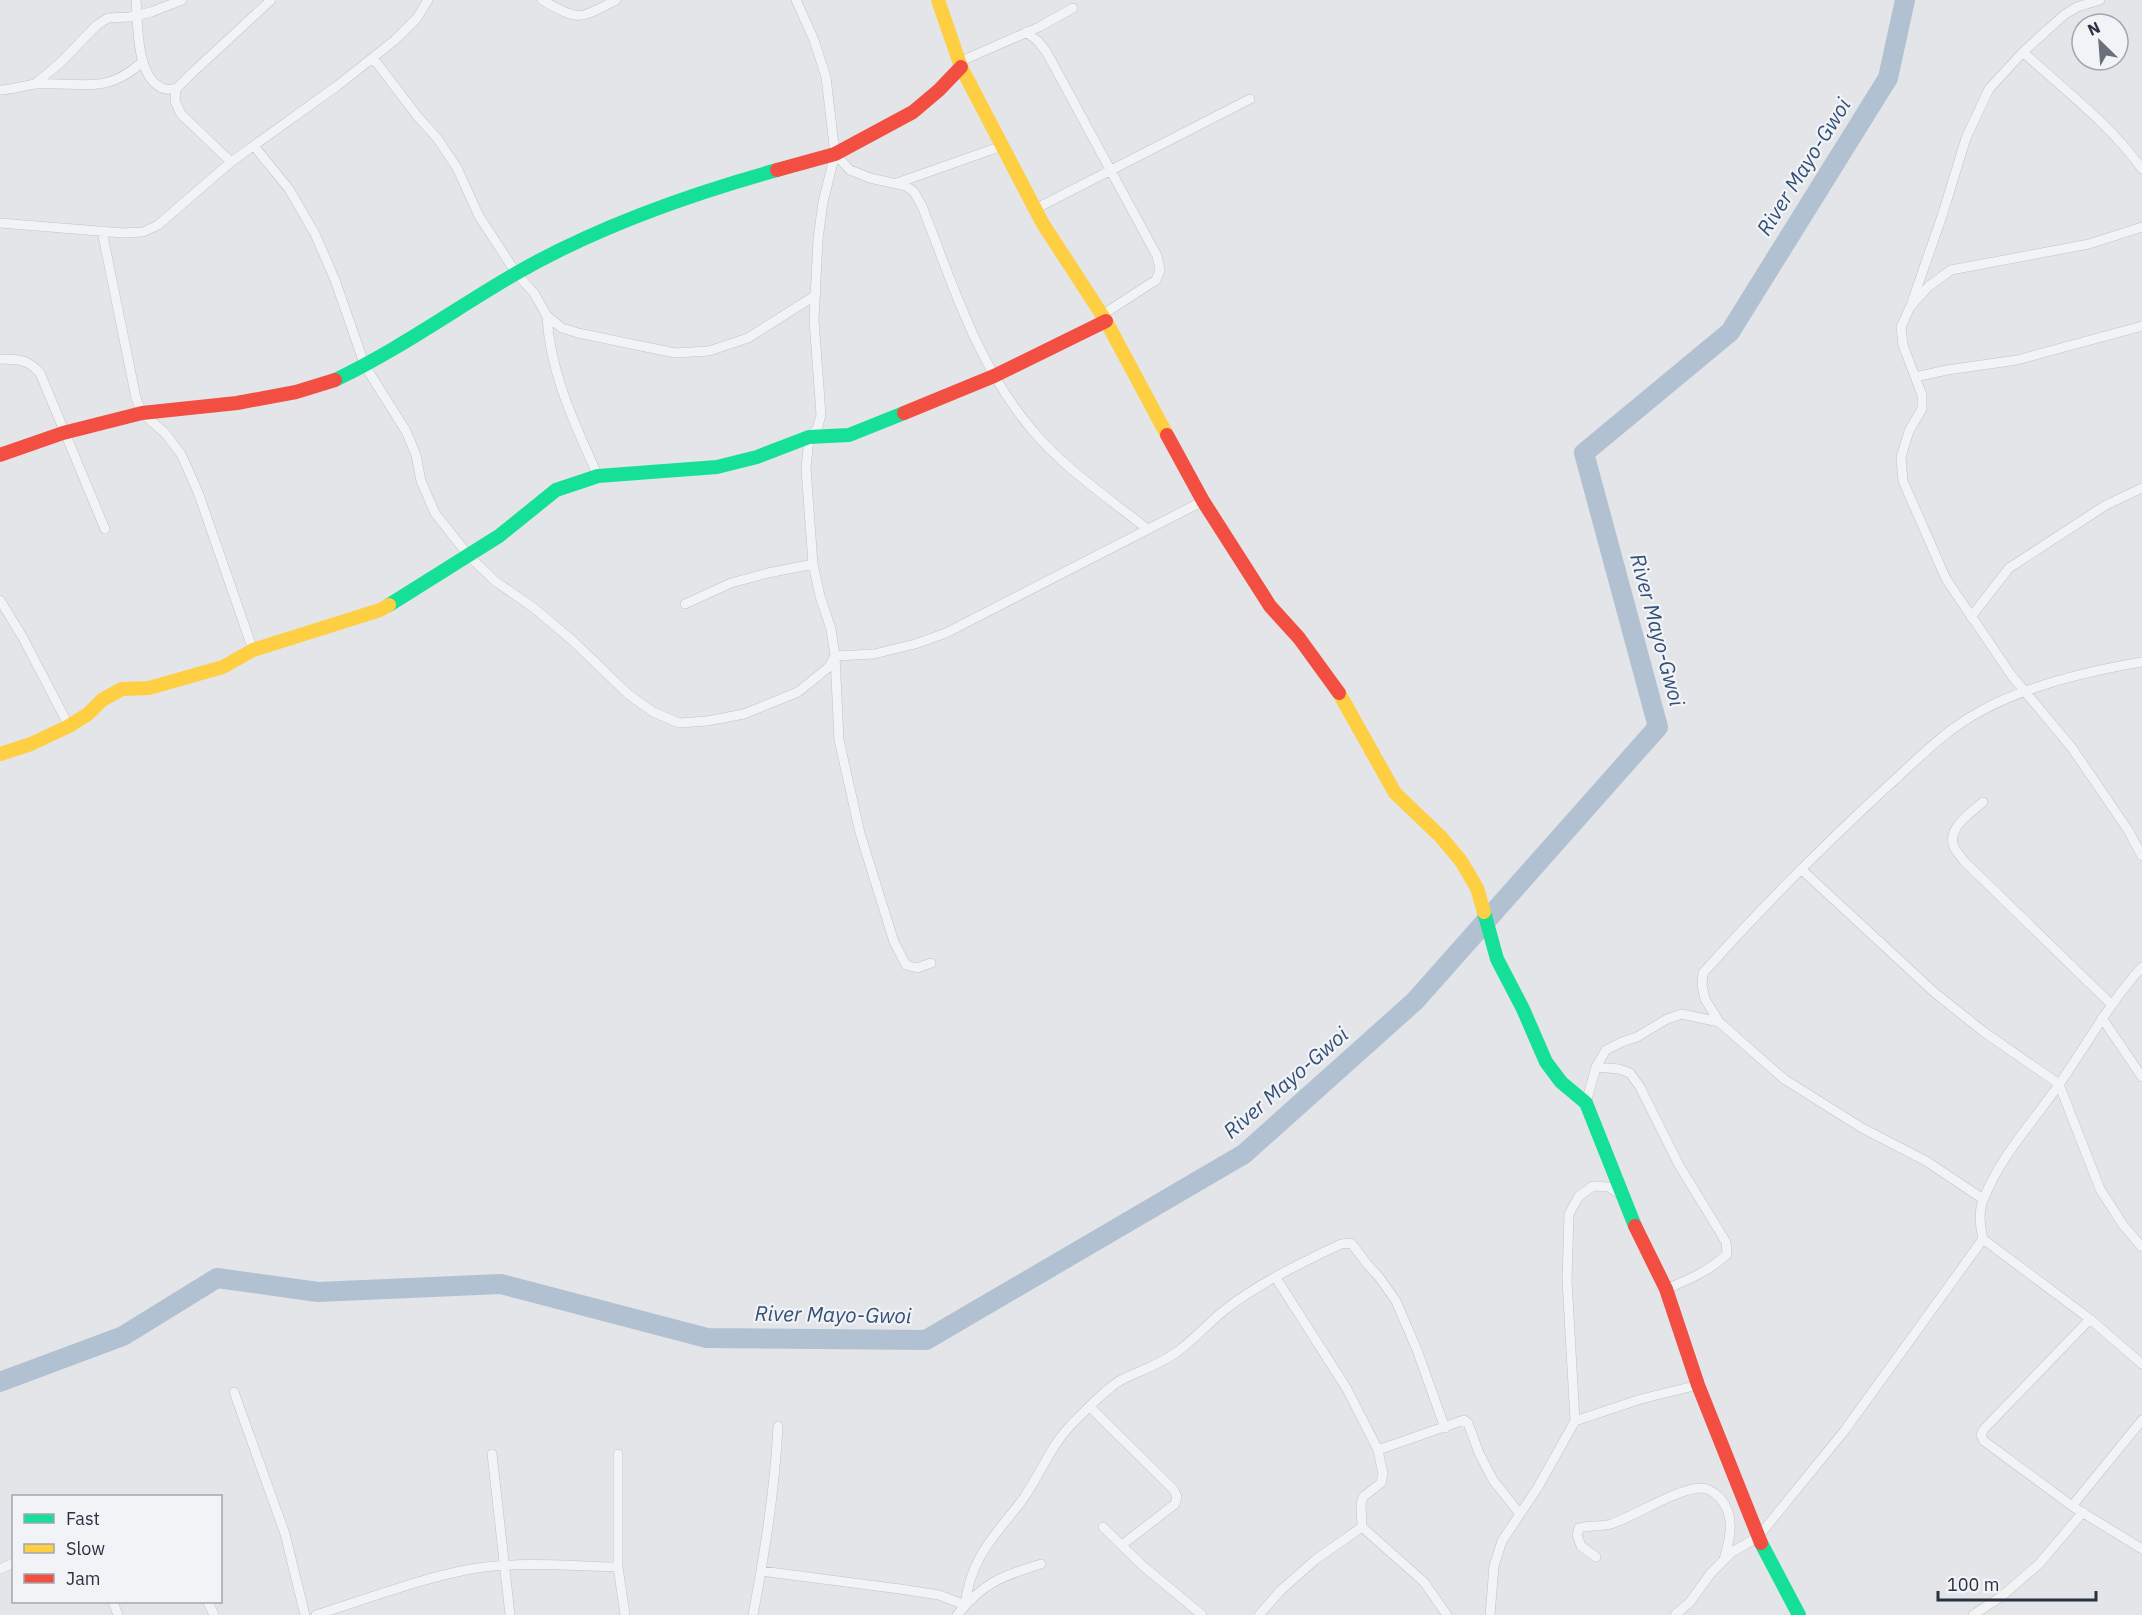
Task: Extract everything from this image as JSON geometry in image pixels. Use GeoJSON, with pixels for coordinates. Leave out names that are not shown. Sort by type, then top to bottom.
{"type":"FeatureCollection","features":[{"type":"Feature","properties":{"kind":"street"},"geometry":{"type":"LineString","coordinates":[[136,0],[142,62],[152,79],[162,88],[176,89]]}},
{"type":"Feature","properties":{"kind":"street"},"geometry":{"type":"LineString","coordinates":[[35,84],[60,63],[97,25],[108,18],[137,16],[182,0]]}},
{"type":"Feature","properties":{"kind":"street"},"geometry":{"type":"LineString","coordinates":[[231,162],[181,114],[175,101],[176,89],[271,0]]}},
{"type":"Feature","properties":{"kind":"street"},"geometry":{"type":"LineString","coordinates":[[0,223],[123,233],[143,232],[158,225],[231,162],[338,86],[395,40],[417,18],[428,0]]}},
{"type":"Feature","properties":{"kind":"street"},"geometry":{"type":"LineString","coordinates":[[542,0],[573,15],[582,16],[616,0]]}},
{"type":"Feature","properties":{"kind":"street"},"geometry":{"type":"LineString","coordinates":[[796,0],[814,40],[826,77],[835,154],[823,202],[818,239],[814,320],[821,415],[817,429],[809,437],[806,469],[813,564],[820,596],[831,628],[835,656],[839,740],[860,833],[894,942],[906,965],[917,968],[931,963]]}},
{"type":"Feature","properties":{"kind":"street"},"geometry":{"type":"LineString","coordinates":[[938,0],[960,64],[1002,147],[1035,209],[1104,318],[1203,501],[1270,606],[1299,638],[1342,699],[1395,793],[1441,837],[1461,861],[1477,888],[1497,959],[1523,1009],[1546,1062],[1561,1082],[1586,1103],[1621,1195],[1666,1290],[1698,1385],[1758,1537],[1799,1615]]}},
{"type":"Feature","properties":{"kind":"street"},"geometry":{"type":"LineString","coordinates":[[2100,0],[2071,11],[2023,52],[1989,89],[1966,138],[1942,216],[1901,327],[1903,345],[1922,395],[1922,409],[1909,431],[1901,457],[1903,481],[1946,579],[2024,692],[2072,748],[2128,830],[2142,856]]}},
{"type":"Feature","properties":{"kind":"street"},"geometry":{"type":"LineString","coordinates":[[0,456],[63,433],[142,413],[237,403],[296,392],[331,382],[366,366],[516,273],[592,233],[734,182],[835,154],[913,112],[939,90],[960,64],[1073,8]]}},
{"type":"Feature","properties":{"kind":"street"},"geometry":{"type":"LineString","coordinates":[[0,754],[31,744],[69,726],[88,714],[102,700],[122,689],[149,688],[223,667],[253,650],[381,610],[499,536],[556,490],[598,476],[717,467],[757,458],[809,437],[849,435],[994,376],[1104,318],[1156,280],[1160,270],[1157,256],[1047,52],[1026,32]]}},
{"type":"Feature","properties":{"kind":"street"},"geometry":{"type":"LineString","coordinates":[[2023,52],[2109,130],[2131,153],[2142,169]]}},
{"type":"Feature","properties":{"kind":"street"},"geometry":{"type":"LineString","coordinates":[[373,58],[437,138],[457,168],[478,216],[516,273],[534,293],[547,316],[562,328],[675,353],[710,351],[748,338],[816,295]]}},
{"type":"Feature","properties":{"kind":"street"},"geometry":{"type":"LineString","coordinates":[[0,90],[35,84],[78,86],[109,83],[129,74],[142,62]]}},
{"type":"Feature","properties":{"kind":"street"},"geometry":{"type":"LineString","coordinates":[[1035,209],[1250,99]]}},
{"type":"Feature","properties":{"kind":"street"},"geometry":{"type":"LineString","coordinates":[[255,146],[289,189],[315,234],[335,280],[366,366],[406,431],[416,455],[421,481],[435,513],[468,555],[495,581],[534,608],[573,641],[628,694],[653,712],[679,723],[707,721],[744,714],[798,692],[829,667],[835,656]]}},
{"type":"Feature","properties":{"kind":"street"},"geometry":{"type":"LineString","coordinates":[[895,184],[1002,147]]}},
{"type":"Feature","properties":{"kind":"street"},"geometry":{"type":"LineString","coordinates":[[835,154],[850,170],[870,178],[906,186],[914,192],[922,206],[974,340],[1008,400],[1053,452],[1148,529]]}},
{"type":"Feature","properties":{"kind":"street"},"geometry":{"type":"LineString","coordinates":[[1910,307],[1929,286],[1951,270],[2089,244],[2142,227]]}},
{"type":"Feature","properties":{"kind":"street"},"geometry":{"type":"LineString","coordinates":[[102,231],[136,398],[142,413],[165,433],[181,454],[198,492],[253,650]]}},
{"type":"Feature","properties":{"kind":"street"},"geometry":{"type":"LineString","coordinates":[[547,316],[551,356],[572,418],[598,476]]}},
{"type":"Feature","properties":{"kind":"street"},"geometry":{"type":"LineString","coordinates":[[1916,377],[2017,360],[2142,326]]}},
{"type":"Feature","properties":{"kind":"street"},"geometry":{"type":"LineString","coordinates":[[0,359],[19,360],[32,364],[40,373],[105,530]]}},
{"type":"Feature","properties":{"kind":"street"},"geometry":{"type":"LineString","coordinates":[[1971,617],[2009,567],[2106,506],[2142,488]]}},
{"type":"Feature","properties":{"kind":"street"},"geometry":{"type":"LineString","coordinates":[[835,656],[874,654],[915,644],[945,633],[1203,501]]}},
{"type":"Feature","properties":{"kind":"street"},"geometry":{"type":"LineString","coordinates":[[685,604],[731,583],[813,564]]}},
{"type":"Feature","properties":{"kind":"street"},"geometry":{"type":"LineString","coordinates":[[0,600],[28,647],[69,726]]}},
{"type":"Feature","properties":{"kind":"street"},"geometry":{"type":"LineString","coordinates":[[1983,1199],[1926,1161],[1862,1128],[1784,1079],[1719,1022],[1705,999],[1702,985],[1703,973],[1766,903],[1944,736],[1980,711],[2024,692],[2109,668],[2142,662]]}},
{"type":"Feature","properties":{"kind":"street"},"geometry":{"type":"LineString","coordinates":[[1983,802],[1957,825],[1953,845],[1964,861],[2112,1005]]}},
{"type":"Feature","properties":{"kind":"street"},"geometry":{"type":"LineString","coordinates":[[1801,869],[1935,993],[1984,1032],[2059,1084],[2100,1189],[2123,1225],[2142,1247]]}},
{"type":"Feature","properties":{"kind":"street"},"geometry":{"type":"LineString","coordinates":[[2142,967],[2102,1018],[2059,1084],[2004,1160],[1983,1199],[1979,1219],[1983,1239],[2090,1319],[2142,1364]]}},
{"type":"Feature","properties":{"kind":"street"},"geometry":{"type":"LineString","coordinates":[[1586,1103],[1596,1067],[1606,1050],[1637,1037],[1667,1019],[1682,1014],[1719,1022]]}},
{"type":"Feature","properties":{"kind":"street"},"geometry":{"type":"LineString","coordinates":[[2102,1018],[2142,1077]]}},
{"type":"Feature","properties":{"kind":"street"},"geometry":{"type":"LineString","coordinates":[[1596,1067],[1620,1069],[1630,1073],[1640,1087],[1679,1165],[1726,1242],[1727,1254],[1721,1259],[1692,1278],[1666,1290]]}},
{"type":"Feature","properties":{"kind":"street"},"geometry":{"type":"LineString","coordinates":[[1490,1615],[1494,1566],[1502,1541],[1575,1422],[1566,1280],[1569,1214],[1579,1196],[1593,1186],[1609,1187],[1621,1195]]}},
{"type":"Feature","properties":{"kind":"street"},"geometry":{"type":"LineString","coordinates":[[1675,1615],[1690,1602],[1711,1573],[1732,1552],[1758,1537],[1845,1430],[1983,1239]]}},
{"type":"Feature","properties":{"kind":"street"},"geometry":{"type":"LineString","coordinates":[[965,1605],[967,1587],[977,1560],[990,1539],[1025,1496],[1039,1470],[1069,1428],[1090,1407],[1118,1382],[1157,1365],[1175,1354],[1227,1309],[1276,1278],[1341,1244],[1351,1243],[1396,1301],[1433,1390],[1445,1428]]}},
{"type":"Feature","properties":{"kind":"street"},"geometry":{"type":"LineString","coordinates":[[1276,1278],[1347,1389],[1378,1450],[1383,1474],[1380,1483],[1363,1497],[1362,1527],[1424,1582],[1447,1615]]}},
{"type":"Feature","properties":{"kind":"street"},"geometry":{"type":"LineString","coordinates":[[2090,1319],[1984,1429],[1981,1435],[1984,1442],[2072,1506],[2142,1549]]}},
{"type":"Feature","properties":{"kind":"street"},"geometry":{"type":"LineString","coordinates":[[1575,1422],[1641,1399],[1698,1385]]}},
{"type":"Feature","properties":{"kind":"street"},"geometry":{"type":"LineString","coordinates":[[234,1392],[285,1534],[304,1615]]}},
{"type":"Feature","properties":{"kind":"street"},"geometry":{"type":"LineString","coordinates":[[1090,1407],[1174,1490],[1177,1497],[1175,1504],[1122,1545]]}},
{"type":"Feature","properties":{"kind":"street"},"geometry":{"type":"LineString","coordinates":[[1378,1450],[1464,1420],[1468,1423],[1479,1454],[1493,1480],[1520,1514]]}},
{"type":"Feature","properties":{"kind":"street"},"geometry":{"type":"LineString","coordinates":[[2072,1506],[2142,1420]]}},
{"type":"Feature","properties":{"kind":"street"},"geometry":{"type":"LineString","coordinates":[[753,1615],[776,1478],[778,1426]]}},
{"type":"Feature","properties":{"kind":"street"},"geometry":{"type":"LineString","coordinates":[[492,1454],[510,1615]]}},
{"type":"Feature","properties":{"kind":"street"},"geometry":{"type":"LineString","coordinates":[[618,1454],[618,1567],[625,1615]]}},
{"type":"Feature","properties":{"kind":"street"},"geometry":{"type":"LineString","coordinates":[[1596,1557],[1581,1546],[1577,1535],[1580,1528],[1611,1524],[1688,1490],[1702,1488],[1715,1492],[1731,1517],[1730,1539],[1724,1560]]}},
{"type":"Feature","properties":{"kind":"street"},"geometry":{"type":"LineString","coordinates":[[1973,1615],[2002,1596],[2039,1564],[2083,1512]]}},
{"type":"Feature","properties":{"kind":"street"},"geometry":{"type":"LineString","coordinates":[[1103,1527],[1202,1615]]}},
{"type":"Feature","properties":{"kind":"street"},"geometry":{"type":"LineString","coordinates":[[1259,1615],[1281,1590],[1315,1560],[1362,1527]]}},
{"type":"Feature","properties":{"kind":"street"},"geometry":{"type":"LineString","coordinates":[[957,1615],[983,1587],[1002,1576],[1041,1564]]}},
{"type":"Feature","properties":{"kind":"street"},"geometry":{"type":"LineString","coordinates":[[316,1615],[429,1579],[472,1569],[505,1565],[618,1567]]}},
{"type":"Feature","properties":{"kind":"street"},"geometry":{"type":"LineString","coordinates":[[761,1571],[939,1595],[965,1605]]}},
{"type":"Feature","properties":{"kind":"waterway","name":"River Mayo-Gwoi"},"geometry":{"type":"LineString","coordinates":[[0,1382],[123,1336],[217,1278],[318,1292],[501,1284],[707,1338],[926,1340],[1244,1154],[1415,1001],[1658,727],[1584,453],[1730,332],[1888,78],[1905,0]]}},
{"type":"Feature","properties":{"kind":"traffic: fast"},"geometry":{"type":"LineString","coordinates":[[335,380],[404,343],[515,274],[577,241],[709,190],[777,170]]}},
{"type":"Feature","properties":{"kind":"traffic: fast"},"geometry":{"type":"LineString","coordinates":[[389,605],[499,536],[556,490],[598,476],[717,467],[757,457],[809,437],[849,435],[904,413]]}},
{"type":"Feature","properties":{"kind":"traffic: fast"},"geometry":{"type":"LineString","coordinates":[[1484,912],[1497,959],[1523,1009],[1546,1062],[1561,1082],[1586,1103],[1635,1226]]}},
{"type":"Feature","properties":{"kind":"traffic: fast"},"geometry":{"type":"LineString","coordinates":[[1761,1543],[1799,1615]]}},
{"type":"Feature","properties":{"kind":"traffic: slow"},"geometry":{"type":"LineString","coordinates":[[938,0],[961,67],[1043,224],[1106,321],[1167,435]]}},
{"type":"Feature","properties":{"kind":"traffic: slow"},"geometry":{"type":"LineString","coordinates":[[0,754],[31,744],[69,726],[88,714],[102,700],[122,689],[149,688],[223,667],[253,650],[380,610],[389,605]]}},
{"type":"Feature","properties":{"kind":"traffic: slow"},"geometry":{"type":"LineString","coordinates":[[1339,693],[1395,793],[1441,837],[1461,861],[1477,888],[1484,912]]}},
{"type":"Feature","properties":{"kind":"traffic: jam"},"geometry":{"type":"LineString","coordinates":[[777,170],[835,154],[913,112],[961,67]]}},
{"type":"Feature","properties":{"kind":"traffic: jam"},"geometry":{"type":"LineString","coordinates":[[904,413],[994,376],[1106,321]]}},
{"type":"Feature","properties":{"kind":"traffic: jam"},"geometry":{"type":"LineString","coordinates":[[0,455],[63,433],[142,413],[237,403],[296,392],[335,380]]}},
{"type":"Feature","properties":{"kind":"traffic: jam"},"geometry":{"type":"LineString","coordinates":[[1167,435],[1203,501],[1270,606],[1299,638],[1339,693]]}},
{"type":"Feature","properties":{"kind":"traffic: jam"},"geometry":{"type":"LineString","coordinates":[[1635,1226],[1666,1289],[1698,1385],[1761,1543]]}}]}
